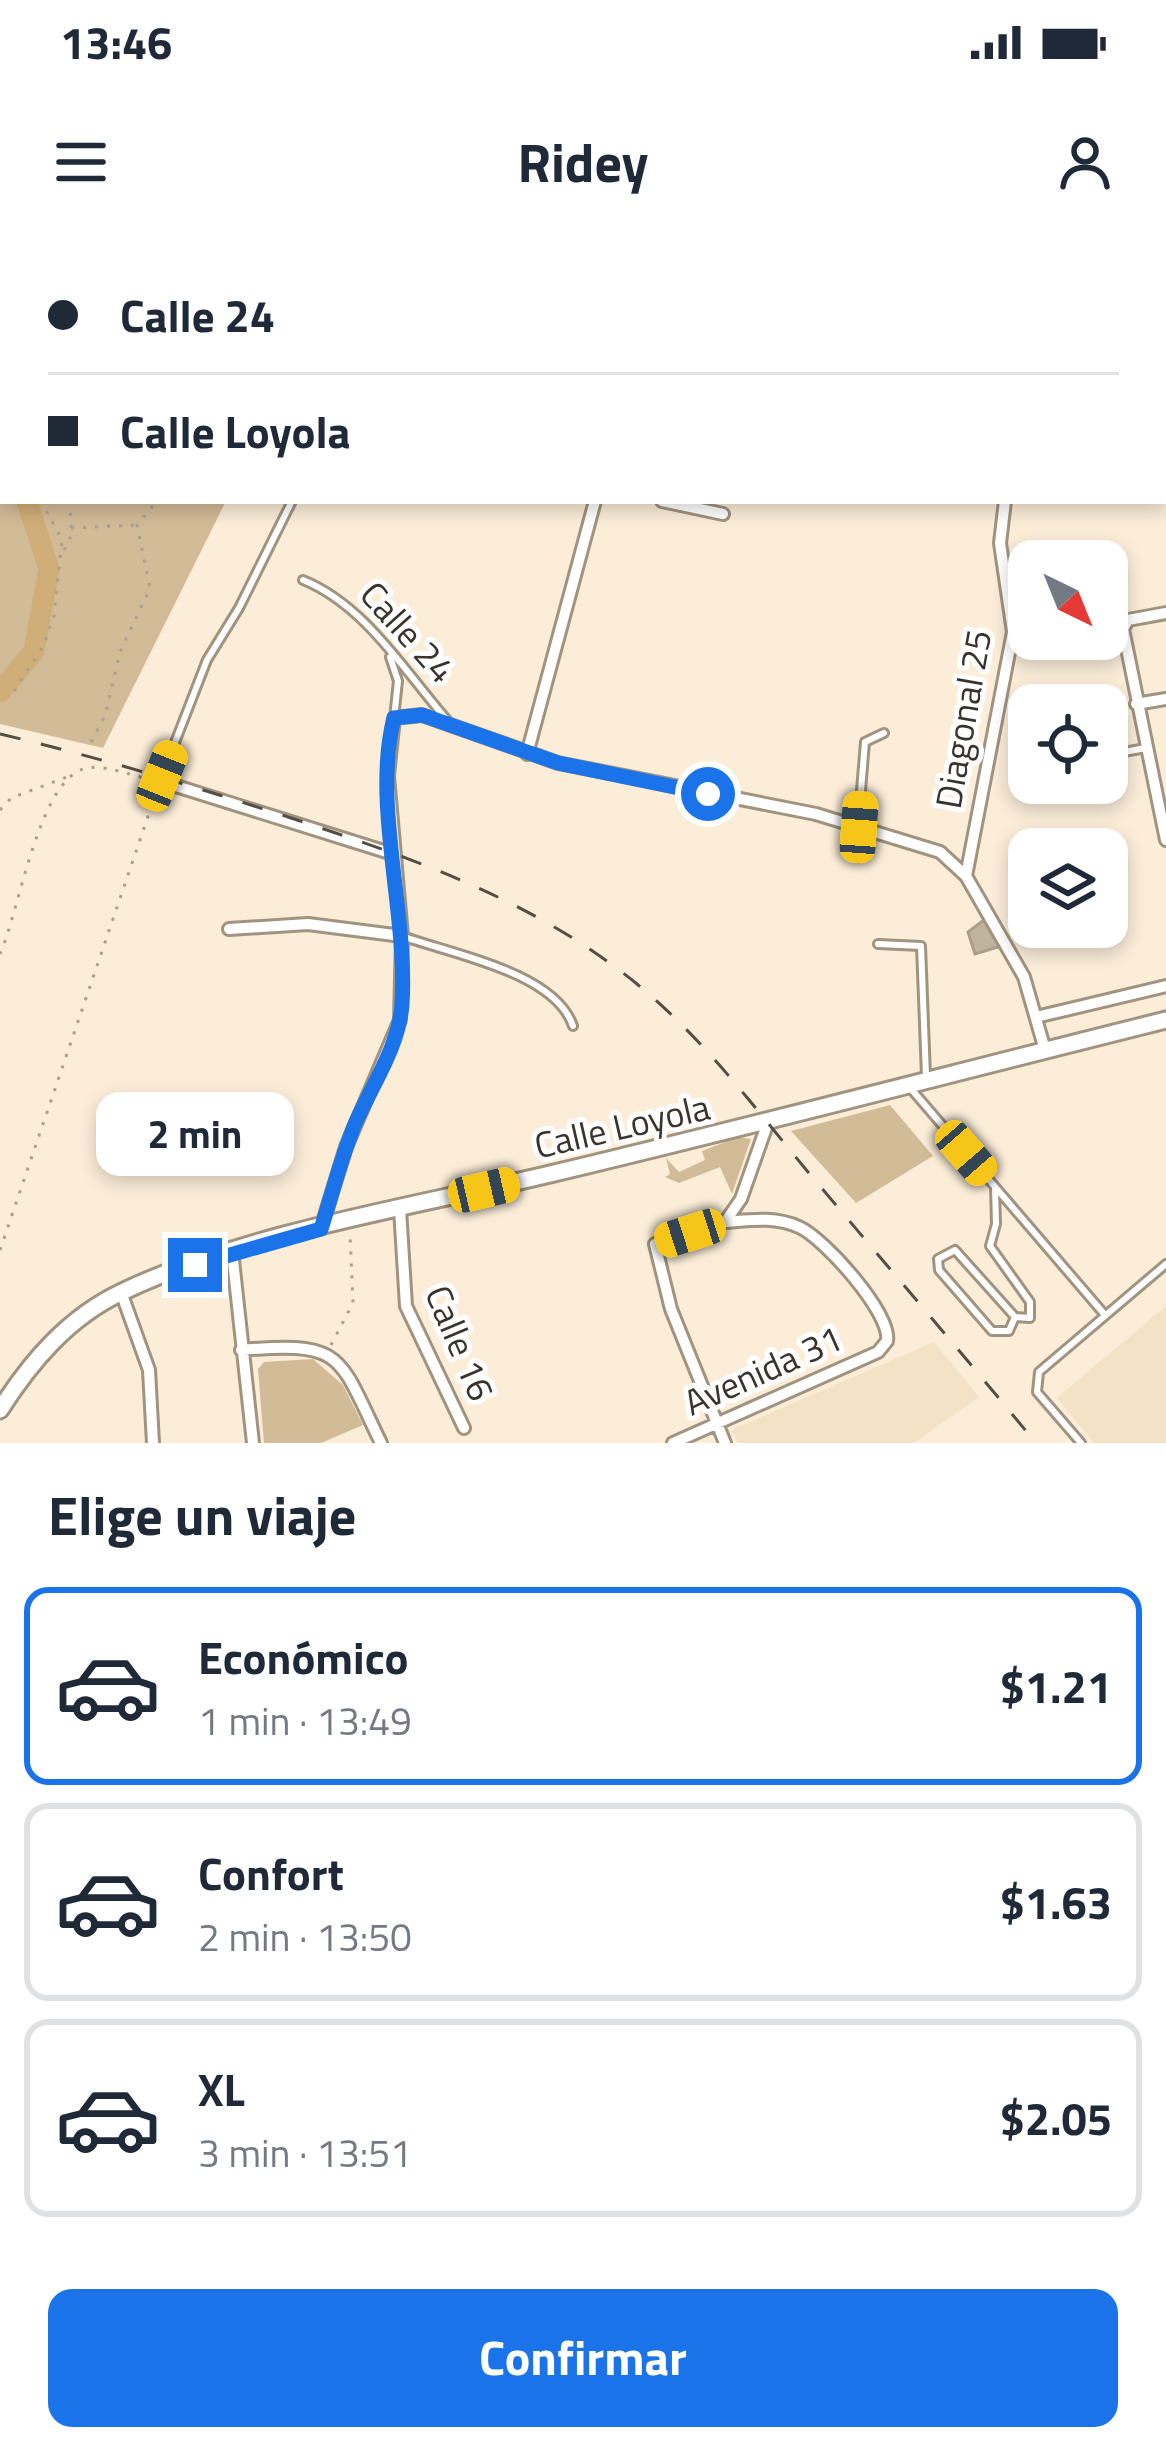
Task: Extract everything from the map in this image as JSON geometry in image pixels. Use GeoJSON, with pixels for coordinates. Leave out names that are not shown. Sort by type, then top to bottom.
{"type":"FeatureCollection","features":[{"type":"Feature","properties":{"kind":"main road","name":"Calle Loyola"},"geometry":{"type":"LineString","coordinates":[[0,1410],[26,1368],[69,1325],[121,1292],[232,1251],[1166,1020]]}},
{"type":"Feature","properties":{"kind":"street"},"geometry":{"type":"LineString","coordinates":[[527,754],[594,504]]}},
{"type":"Feature","properties":{"kind":"street"},"geometry":{"type":"LineString","coordinates":[[676,504],[723,514]]}},
{"type":"Feature","properties":{"kind":"street","name":"Diagonal 25"},"geometry":{"type":"LineString","coordinates":[[966,876],[1013,632],[1000,543],[1005,504]]}},
{"type":"Feature","properties":{"kind":"street"},"geometry":{"type":"LineString","coordinates":[[1166,613],[1124,624],[1166,840]]}},
{"type":"Feature","properties":{"kind":"street"},"geometry":{"type":"LineString","coordinates":[[1136,704],[1166,699]]}},
{"type":"Feature","properties":{"kind":"street"},"geometry":{"type":"LineString","coordinates":[[321,1229],[346,1147],[400,1020],[402,936],[388,776],[394,718],[422,715],[450,724]]}},
{"type":"Feature","properties":{"kind":"street","name":"Calle 24"},"geometry":{"type":"LineString","coordinates":[[450,724],[527,754],[816,814],[940,852],[966,876],[1024,977],[1045,1050]]}},
{"type":"Feature","properties":{"kind":"street"},"geometry":{"type":"LineString","coordinates":[[161,778],[393,854]]}},
{"type":"Feature","properties":{"kind":"street"},"geometry":{"type":"LineString","coordinates":[[229,929],[308,924],[402,936]]}},
{"type":"Feature","properties":{"kind":"street"},"geometry":{"type":"LineString","coordinates":[[1036,1017],[1166,986]]}},
{"type":"Feature","properties":{"kind":"street"},"geometry":{"type":"LineString","coordinates":[[725,1443],[671,1309],[655,1244],[725,1222],[741,1199],[768,1122]]}},
{"type":"Feature","properties":{"kind":"street","name":"Calle 16"},"geometry":{"type":"LineString","coordinates":[[400,1209],[406,1306],[464,1427]]}},
{"type":"Feature","properties":{"kind":"street","name":"Avenida 31"},"geometry":{"type":"LineString","coordinates":[[673,1443],[878,1352],[887,1341],[885,1318],[822,1242],[775,1218],[725,1222]]}},
{"type":"Feature","properties":{"kind":"street"},"geometry":{"type":"LineString","coordinates":[[232,1251],[253,1443]]}},
{"type":"Feature","properties":{"kind":"street"},"geometry":{"type":"LineString","coordinates":[[121,1292],[149,1370],[153,1443]]}},
{"type":"Feature","properties":{"kind":"street"},"geometry":{"type":"LineString","coordinates":[[241,1350],[293,1346],[328,1352],[346,1372],[380,1443]]}},
{"type":"Feature","properties":{"kind":"lane"},"geometry":{"type":"LineString","coordinates":[[161,778],[207,660],[239,608],[291,504]]}},
{"type":"Feature","properties":{"kind":"lane","name":"Calle 24"},"geometry":{"type":"LineString","coordinates":[[303,580],[340,600],[450,724]]}},
{"type":"Feature","properties":{"kind":"lane"},"geometry":{"type":"LineString","coordinates":[[388,651],[398,681],[394,718]]}},
{"type":"Feature","properties":{"kind":"lane"},"geometry":{"type":"LineString","coordinates":[[859,827],[865,742],[884,733]]}},
{"type":"Feature","properties":{"kind":"lane"},"geometry":{"type":"LineString","coordinates":[[1128,751],[1146,748]]}},
{"type":"Feature","properties":{"kind":"lane"},"geometry":{"type":"LineString","coordinates":[[402,936],[538,986],[568,1010],[573,1026]]}},
{"type":"Feature","properties":{"kind":"lane"},"geometry":{"type":"LineString","coordinates":[[878,944],[921,946],[926,1079]]}},
{"type":"Feature","properties":{"kind":"lane"},"geometry":{"type":"LineString","coordinates":[[908,1084],[1105,1315]]}},
{"type":"Feature","properties":{"kind":"lane"},"geometry":{"type":"LineString","coordinates":[[995,1187],[996,1225],[990,1246],[1033,1311],[1024,1321],[1016,1317],[955,1250],[938,1259],[938,1270],[992,1330],[1009,1331],[1016,1317]]}},
{"type":"Feature","properties":{"kind":"lane"},"geometry":{"type":"LineString","coordinates":[[1081,1443],[1037,1391],[1036,1379],[1045,1366],[1166,1264]]}},
{"type":"Feature","properties":{"kind":"path"},"geometry":{"type":"LineString","coordinates":[[14,691],[44,645],[54,616],[62,540],[43,504]]}},
{"type":"Feature","properties":{"kind":"path"},"geometry":{"type":"LineString","coordinates":[[61,553],[67,548],[71,528],[69,504]]}},
{"type":"Feature","properties":{"kind":"path"},"geometry":{"type":"LineString","coordinates":[[71,528],[137,525],[154,504]]}},
{"type":"Feature","properties":{"kind":"path"},"geometry":{"type":"LineString","coordinates":[[91,742],[105,716],[120,652],[150,588],[137,525]]}},
{"type":"Feature","properties":{"kind":"path"},"geometry":{"type":"LineString","coordinates":[[0,810],[11,798],[94,767],[161,778],[0,1250]]}},
{"type":"Feature","properties":{"kind":"path"},"geometry":{"type":"LineString","coordinates":[[0,954],[14,921],[34,836],[69,776]]}},
{"type":"Feature","properties":{"kind":"path"},"geometry":{"type":"LineString","coordinates":[[328,1352],[353,1303],[349,1222]]}},
{"type":"Feature","properties":{"kind":"shaded area"},"geometry":{"type":"Polygon","coordinates":[[[0,504],[225,504],[103,748],[0,724],[0,504]]]}},
{"type":"Feature","properties":{"kind":"shaded area"},"geometry":{"type":"Polygon","coordinates":[[[890,1105],[933,1156],[856,1203],[791,1131],[890,1105]]]}},
{"type":"Feature","properties":{"kind":"shaded area"},"geometry":{"type":"Polygon","coordinates":[[[738,1137],[751,1139],[732,1194],[720,1167],[679,1183],[665,1177],[670,1174],[666,1158],[679,1172],[705,1160],[702,1151],[738,1137]]]}},
{"type":"Feature","properties":{"kind":"shaded area"},"geometry":{"type":"Polygon","coordinates":[[[1166,1306],[1166,1443],[1094,1443],[1057,1398],[1166,1306]]]}},
{"type":"Feature","properties":{"kind":"shaded area"},"geometry":{"type":"Polygon","coordinates":[[[934,1342],[979,1397],[914,1443],[738,1443],[731,1430],[934,1342]]]}},
{"type":"Feature","properties":{"kind":"shaded area"},"geometry":{"type":"Polygon","coordinates":[[[313,1359],[343,1385],[363,1425],[321,1443],[264,1443],[258,1369],[264,1362],[313,1359]]]}},
{"type":"Feature","properties":{"kind":"building"},"geometry":{"type":"Polygon","coordinates":[[[985,919],[1005,945],[975,954],[968,932],[985,919]]]}},
{"type":"Feature","properties":{"kind":"waterway"},"geometry":{"type":"LineString","coordinates":[[0,692],[34,651],[49,569],[28,504]]}},
{"type":"Feature","properties":{"kind":"railway"},"geometry":{"type":"LineString","coordinates":[[0,734],[181,783],[380,849],[514,905],[598,954],[661,1005],[706,1050],[1036,1443]]}},
{"type":"Feature","properties":{"kind":"route"},"geometry":{"type":"LineString","coordinates":[[195,1265],[248,1246],[321,1229],[346,1147],[393,1042],[402,1000],[402,936],[388,776],[394,718],[422,715],[558,763],[708,794]]}}]}
